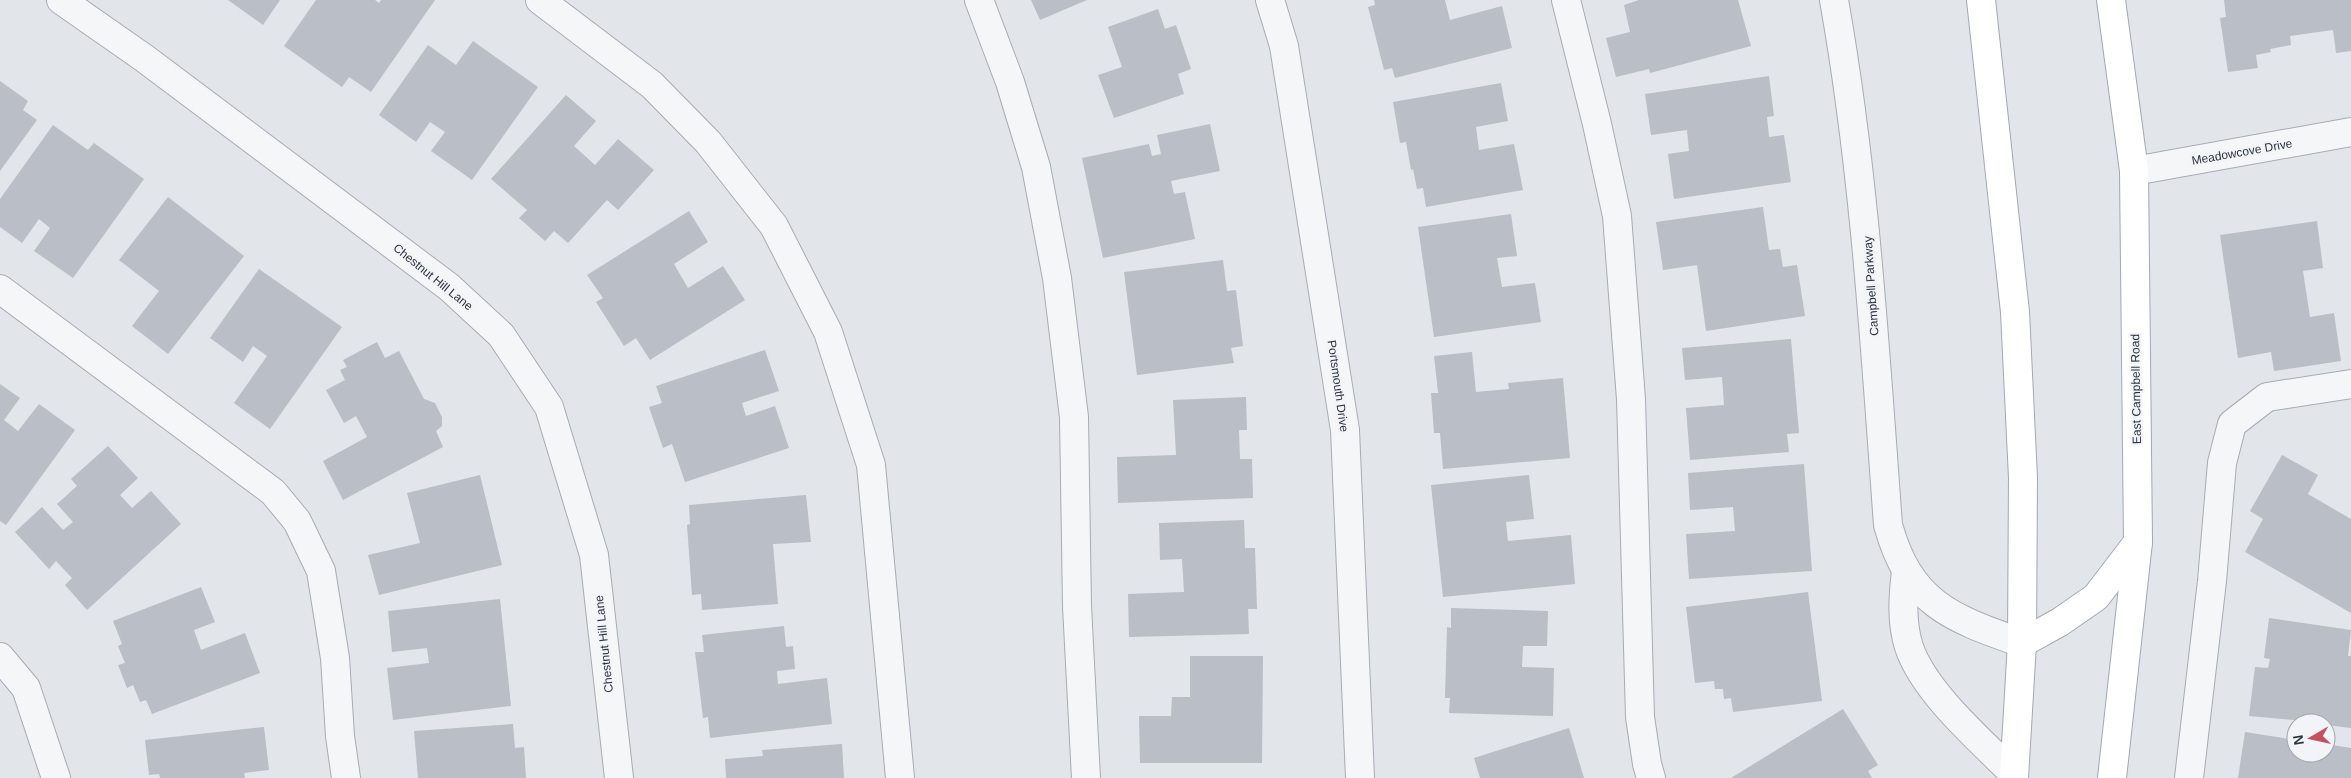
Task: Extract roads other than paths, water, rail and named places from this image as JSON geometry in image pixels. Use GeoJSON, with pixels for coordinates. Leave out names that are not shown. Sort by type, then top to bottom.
{"type":"FeatureCollection","features":[{"type":"Feature","properties":{"kind":"main road"},"geometry":{"type":"LineString","coordinates":[[1981,0],[2015,312],[2023,478],[2022,643],[2014,776]]}},
{"type":"Feature","properties":{"kind":"main road","name":"East Campbell Road"},"geometry":{"type":"LineString","coordinates":[[2111,0],[2134,171],[2138,542],[2112,778]]}},
{"type":"Feature","properties":{"kind":"main road"},"geometry":{"type":"LineString","coordinates":[[2022,643],[2060,622],[2096,597],[2138,542]]}},
{"type":"Feature","properties":{"kind":"street","name":"Chestnut Hill Lane"},"geometry":{"type":"LineString","coordinates":[[60,0],[144,58],[449,287],[502,336],[549,407],[594,556],[620,778]]}},
{"type":"Feature","properties":{"kind":"street"},"geometry":{"type":"LineString","coordinates":[[540,0],[652,85],[708,142],[774,226],[828,332],[871,465],[900,778]]}},
{"type":"Feature","properties":{"kind":"street"},"geometry":{"type":"LineString","coordinates":[[979,0],[1010,82],[1036,167],[1057,278],[1074,417],[1077,606],[1086,778]]}},
{"type":"Feature","properties":{"kind":"street","name":"Portsmouth Drive"},"geometry":{"type":"LineString","coordinates":[[1270,0],[1284,46],[1345,430],[1360,778]]}},
{"type":"Feature","properties":{"kind":"street"},"geometry":{"type":"LineString","coordinates":[[1566,0],[1597,124],[1616,216],[1631,400],[1640,717],[1651,778]]}},
{"type":"Feature","properties":{"kind":"street","name":"Campbell Parkway"},"geometry":{"type":"LineString","coordinates":[[1834,0],[1850,86],[1867,232],[1888,526],[1896,552],[1918,588],[1946,611],[1966,623],[2022,643]]}},
{"type":"Feature","properties":{"kind":"street","name":"Meadowcove Drive"},"geometry":{"type":"LineString","coordinates":[[2134,171],[2351,132]]}},
{"type":"Feature","properties":{"kind":"street"},"geometry":{"type":"LineString","coordinates":[[0,289],[273,492],[297,521],[322,571],[335,658],[340,736],[346,778]]}},
{"type":"Feature","properties":{"kind":"street"},"geometry":{"type":"LineString","coordinates":[[2189,778],[2212,580],[2222,463],[2232,424],[2267,398],[2351,384]]}},
{"type":"Feature","properties":{"kind":"street"},"geometry":{"type":"LineString","coordinates":[[1906,571],[1902,607],[1909,648],[1931,687],[2014,776]]}},
{"type":"Feature","properties":{"kind":"street"},"geometry":{"type":"LineString","coordinates":[[0,657],[26,688],[56,778]]}}]}
